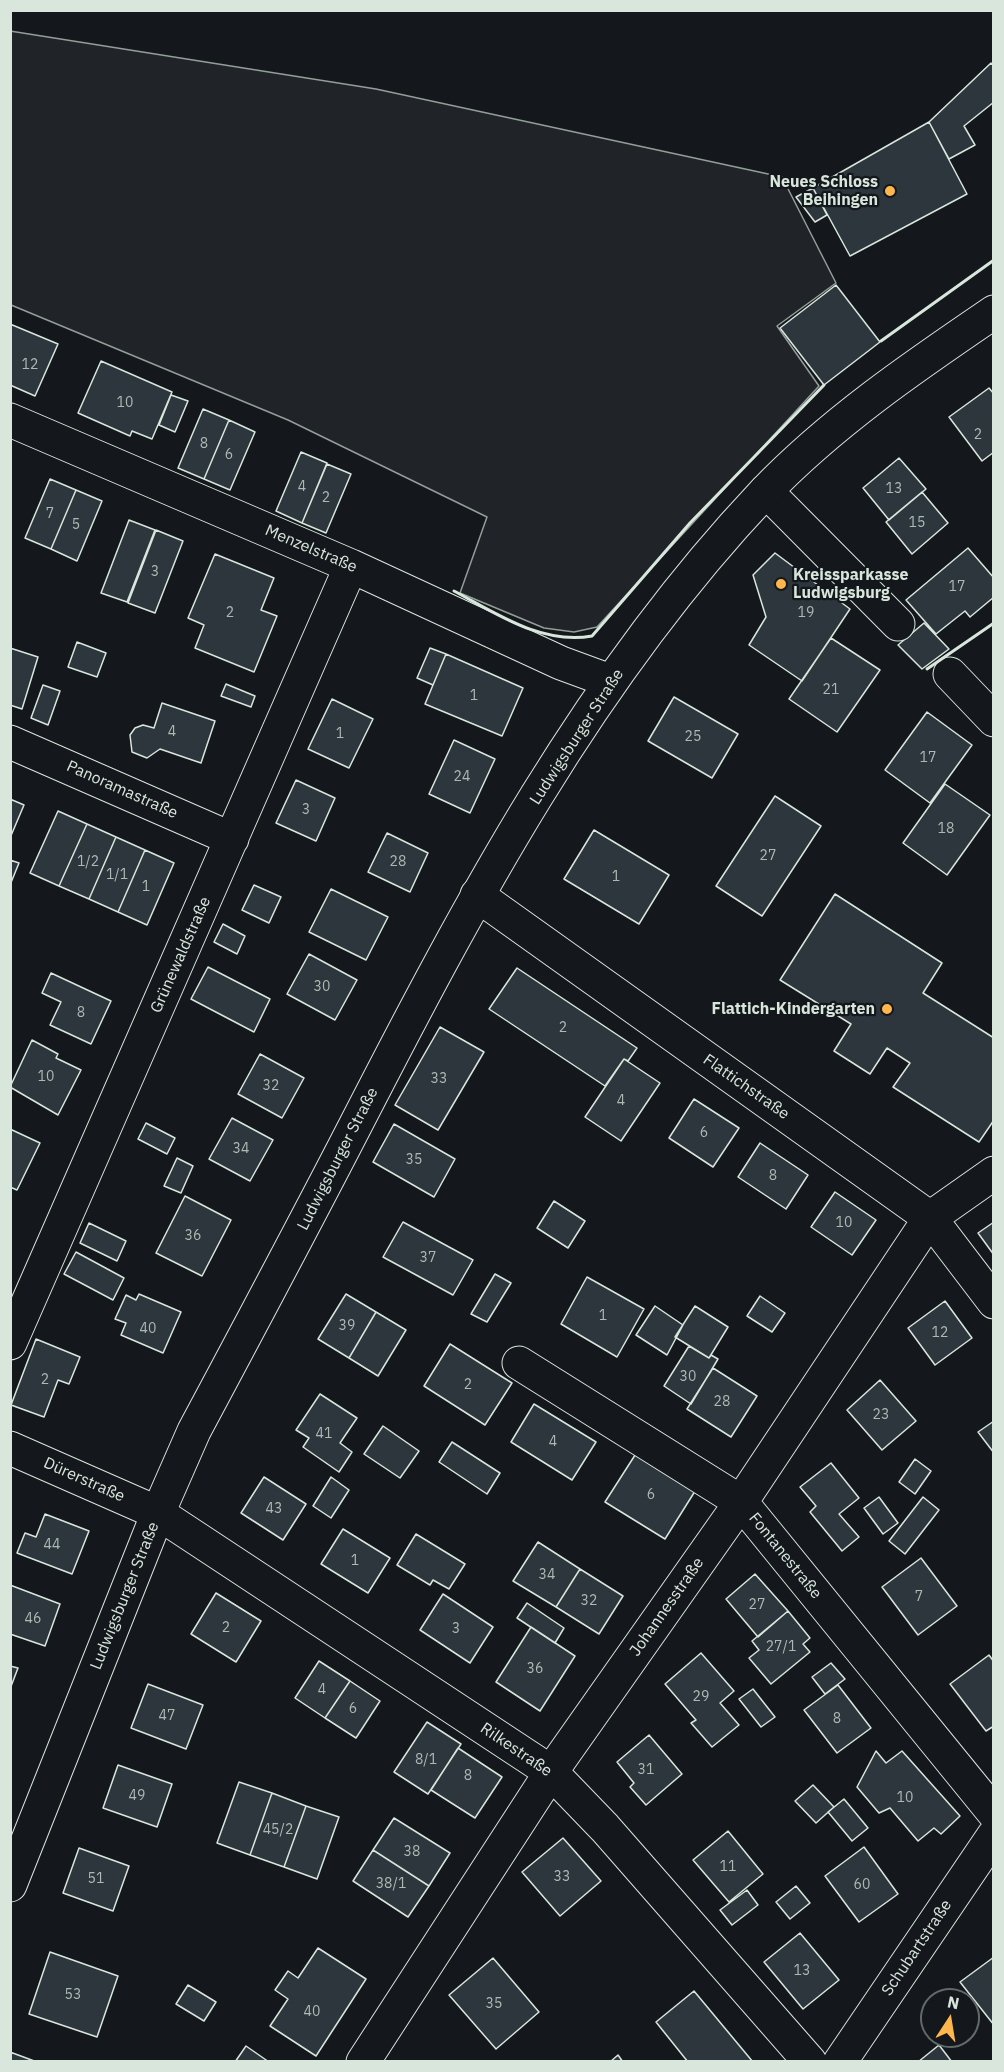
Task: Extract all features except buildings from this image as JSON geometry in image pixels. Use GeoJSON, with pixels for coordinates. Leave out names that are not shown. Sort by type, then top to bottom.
{"type":"FeatureCollection","features":[{"type":"Feature","properties":{"kind":"street","name":"Ludwigsburger Straße"},"geometry":{"type":"LineString","coordinates":[[10,1885],[158,1513],[194,1431],[477,895],[610,681],[698,566],[766,491],[877,392],[993,312]]}},
{"type":"Feature","properties":{"kind":"street","name":"Menzelstraße"},"geometry":{"type":"LineString","coordinates":[[10,420],[351,566],[561,663],[610,681]]}},
{"type":"Feature","properties":{"kind":"street"},"geometry":{"type":"LineString","coordinates":[[766,491],[898,624]]}},
{"type":"Feature","properties":{"kind":"street","name":"Grünewaldstraße"},"geometry":{"type":"LineString","coordinates":[[10,1342],[351,566]]}},
{"type":"Feature","properties":{"kind":"street"},"geometry":{"type":"LineString","coordinates":[[950,674],[993,720]]}},
{"type":"Feature","properties":{"kind":"street","name":"Panoramastraße"},"geometry":{"type":"LineString","coordinates":[[10,742],[232,839]]}},
{"type":"Feature","properties":{"kind":"street","name":"Flattichstraße"},"geometry":{"type":"LineString","coordinates":[[477,895],[930,1218],[993,1302]]}},
{"type":"Feature","properties":{"kind":"street","name":"Johannesstraße"},"geometry":{"type":"LineString","coordinates":[[363,2061],[551,1772],[741,1502],[930,1218],[993,1173]]}},
{"type":"Feature","properties":{"kind":"street","name":"Fontanestraße"},"geometry":{"type":"LineString","coordinates":[[519,1363],[741,1502],[993,1813]]}},
{"type":"Feature","properties":{"kind":"street","name":"Dürerstraße"},"geometry":{"type":"LineString","coordinates":[[10,1448],[158,1513]]}},
{"type":"Feature","properties":{"kind":"street","name":"Rilkestraße"},"geometry":{"type":"LineString","coordinates":[[158,1513],[551,1772],[605,1828],[810,2061]]}},
{"type":"Feature","properties":{"kind":"street","name":"Schubartstraße"},"geometry":{"type":"LineString","coordinates":[[840,2061],[993,1835]]}},
{"type":"Feature","properties":{"kind":"shaded area"},"geometry":{"type":"Polygon","coordinates":[[[10,31],[376,89],[782,177],[836,283],[777,326],[819,386],[597,627],[574,632],[544,628],[460,593],[487,517],[288,420],[11,305],[10,31]]]}},
{"type":"Feature","properties":{"kind":"wall"},"geometry":{"type":"LineString","coordinates":[[881,341],[994,260]]}},
{"type":"Feature","properties":{"kind":"wall"},"geometry":{"type":"LineString","coordinates":[[454,591],[503,618],[538,632],[573,638],[592,636],[690,523],[824,385]]}},
{"type":"Feature","properties":{"kind":"wall"},"geometry":{"type":"LineString","coordinates":[[927,669],[994,623]]}},
{"type":"Feature","properties":{"kind":"place","name":"Neues Schloss Beihingen"},"geometry":{"type":"Point","coordinates":[890,191]}},
{"type":"Feature","properties":{"kind":"place","name":"Kreissparkasse Ludwigsburg"},"geometry":{"type":"Point","coordinates":[781,584]}},
{"type":"Feature","properties":{"kind":"place","name":"Flattich-Kindergarten"},"geometry":{"type":"Point","coordinates":[887,1009]}}]}
